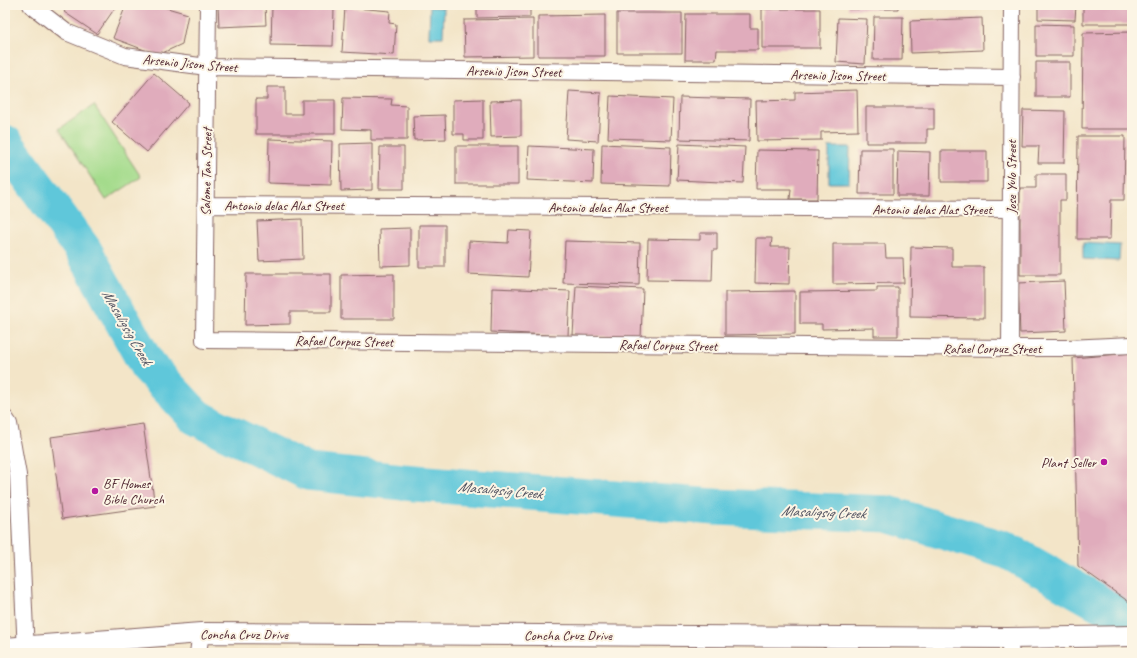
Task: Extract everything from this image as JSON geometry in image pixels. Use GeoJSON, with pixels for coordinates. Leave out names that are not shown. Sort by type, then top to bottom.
{"type":"FeatureCollection","features":[{"type":"Feature","properties":{"kind":"street","name":"Arsenio Jison Street"},"geometry":{"type":"LineString","coordinates":[[31,5],[66,32],[125,56],[207,67],[1012,77]]}},
{"type":"Feature","properties":{"kind":"street","name":"Salome Tan Street"},"geometry":{"type":"LineString","coordinates":[[204,340],[208,5]]}},
{"type":"Feature","properties":{"kind":"street","name":"Jose Yulo Street"},"geometry":{"type":"LineString","coordinates":[[1010,348],[1012,5]]}},
{"type":"Feature","properties":{"kind":"street","name":"Antonio delas Alas Street"},"geometry":{"type":"LineString","coordinates":[[205,205],[1011,210]]}},
{"type":"Feature","properties":{"kind":"street","name":"Rafael Corpuz Street"},"geometry":{"type":"LineString","coordinates":[[204,340],[1010,348],[1068,348],[1132,345]]}},
{"type":"Feature","properties":{"kind":"street"},"geometry":{"type":"LineString","coordinates":[[6,422],[18,475],[26,649]]}},
{"type":"Feature","properties":{"kind":"street"},"geometry":{"type":"LineString","coordinates":[[198,653],[201,633]]}},
{"type":"Feature","properties":{"kind":"street","name":"Concha Cruz Drive"},"geometry":{"type":"LineString","coordinates":[[5,648],[26,649],[201,633],[1009,646],[1132,636]]}},
{"type":"Feature","properties":{"kind":"green space"},"geometry":{"type":"Polygon","coordinates":[[[94,105],[141,177],[106,200],[59,129],[94,105]]]}},
{"type":"Feature","properties":{"kind":"water"},"geometry":{"type":"Polygon","coordinates":[[[430,7],[444,8],[443,37],[429,37],[430,7]]]}},
{"type":"Feature","properties":{"kind":"water"},"geometry":{"type":"Polygon","coordinates":[[[829,147],[850,147],[849,183],[829,183],[829,147]]]}},
{"type":"Feature","properties":{"kind":"water"},"geometry":{"type":"Polygon","coordinates":[[[1083,243],[1120,245],[1119,261],[1083,259],[1083,243]]]}},
{"type":"Feature","properties":{"kind":"building"},"geometry":{"type":"Polygon","coordinates":[[[69,5],[117,5],[97,34],[64,12],[69,5]]]}},
{"type":"Feature","properties":{"kind":"building"},"geometry":{"type":"Polygon","coordinates":[[[126,5],[157,5],[188,14],[182,44],[158,55],[113,38],[126,5]]]}},
{"type":"Feature","properties":{"kind":"building"},"geometry":{"type":"Polygon","coordinates":[[[218,5],[265,5],[266,25],[219,27],[218,5]]]}},
{"type":"Feature","properties":{"kind":"building"},"geometry":{"type":"Polygon","coordinates":[[[477,5],[530,5],[530,17],[477,18],[477,5]]]}},
{"type":"Feature","properties":{"kind":"building"},"geometry":{"type":"Polygon","coordinates":[[[614,5],[684,5],[684,7],[614,7],[614,5]]]}},
{"type":"Feature","properties":{"kind":"building"},"geometry":{"type":"Polygon","coordinates":[[[848,5],[898,5],[898,9],[848,9],[848,5]]]}},
{"type":"Feature","properties":{"kind":"building"},"geometry":{"type":"Polygon","coordinates":[[[912,5],[941,5],[941,8],[912,8],[912,5]]]}},
{"type":"Feature","properties":{"kind":"building"},"geometry":{"type":"Polygon","coordinates":[[[947,5],[986,5],[986,8],[947,8],[947,5]]]}},
{"type":"Feature","properties":{"kind":"building"},"geometry":{"type":"Polygon","coordinates":[[[1038,5],[1076,5],[1075,20],[1038,19],[1038,5]]]}},
{"type":"Feature","properties":{"kind":"building"},"geometry":{"type":"Polygon","coordinates":[[[1083,5],[1132,5],[1132,24],[1083,24],[1083,5]]]}},
{"type":"Feature","properties":{"kind":"building"},"geometry":{"type":"Polygon","coordinates":[[[272,6],[334,8],[333,46],[271,45],[272,6]]]}},
{"type":"Feature","properties":{"kind":"building"},"geometry":{"type":"Polygon","coordinates":[[[345,7],[390,11],[389,23],[396,24],[394,55],[342,52],[345,7]]]}},
{"type":"Feature","properties":{"kind":"building"},"geometry":{"type":"Polygon","coordinates":[[[762,9],[820,9],[820,48],[762,48],[762,9]]]}},
{"type":"Feature","properties":{"kind":"building"},"geometry":{"type":"Polygon","coordinates":[[[617,13],[682,13],[682,53],[617,53],[617,13]]]}},
{"type":"Feature","properties":{"kind":"building"},"geometry":{"type":"Polygon","coordinates":[[[686,14],[750,14],[750,28],[758,28],[758,50],[717,50],[716,60],[685,60],[686,14]]]}},
{"type":"Feature","properties":{"kind":"building"},"geometry":{"type":"Polygon","coordinates":[[[605,15],[605,56],[538,56],[538,16],[605,15]]]}},
{"type":"Feature","properties":{"kind":"building"},"geometry":{"type":"Polygon","coordinates":[[[874,17],[903,17],[902,60],[873,60],[874,17]]]}},
{"type":"Feature","properties":{"kind":"building"},"geometry":{"type":"Polygon","coordinates":[[[838,18],[867,19],[865,64],[836,62],[838,18]]]}},
{"type":"Feature","properties":{"kind":"building"},"geometry":{"type":"Polygon","coordinates":[[[982,18],[983,50],[911,53],[910,21],[982,18]]]}},
{"type":"Feature","properties":{"kind":"building"},"geometry":{"type":"Polygon","coordinates":[[[533,19],[533,56],[465,57],[464,20],[533,19]]]}},
{"type":"Feature","properties":{"kind":"building"},"geometry":{"type":"Polygon","coordinates":[[[1036,24],[1074,25],[1074,56],[1036,56],[1036,24]]]}},
{"type":"Feature","properties":{"kind":"building"},"geometry":{"type":"Polygon","coordinates":[[[1132,32],[1132,129],[1082,129],[1083,33],[1132,32]]]}},
{"type":"Feature","properties":{"kind":"building"},"geometry":{"type":"Polygon","coordinates":[[[1036,62],[1070,62],[1070,97],[1036,97],[1036,62]]]}},
{"type":"Feature","properties":{"kind":"building"},"geometry":{"type":"Polygon","coordinates":[[[154,73],[189,103],[147,152],[112,122],[154,73]]]}},
{"type":"Feature","properties":{"kind":"building"},"geometry":{"type":"Polygon","coordinates":[[[267,87],[285,87],[285,114],[302,114],[302,100],[335,100],[335,134],[256,134],[256,99],[267,99],[267,87]]]}},
{"type":"Feature","properties":{"kind":"building"},"geometry":{"type":"Polygon","coordinates":[[[857,90],[858,131],[821,132],[821,140],[757,141],[756,101],[795,100],[795,92],[857,90]]]}},
{"type":"Feature","properties":{"kind":"building"},"geometry":{"type":"Polygon","coordinates":[[[569,91],[601,93],[598,141],[566,139],[569,91]]]}},
{"type":"Feature","properties":{"kind":"building"},"geometry":{"type":"Polygon","coordinates":[[[610,96],[673,99],[671,140],[608,138],[610,96]]]}},
{"type":"Feature","properties":{"kind":"building"},"geometry":{"type":"Polygon","coordinates":[[[680,97],[750,99],[749,141],[679,139],[680,97]]]}},
{"type":"Feature","properties":{"kind":"building"},"geometry":{"type":"Polygon","coordinates":[[[343,98],[392,99],[391,105],[407,106],[407,140],[371,140],[371,130],[342,129],[343,98]]]}},
{"type":"Feature","properties":{"kind":"building"},"geometry":{"type":"Polygon","coordinates":[[[483,99],[483,140],[464,140],[464,134],[453,134],[453,100],[483,99]]]}},
{"type":"Feature","properties":{"kind":"building"},"geometry":{"type":"Polygon","coordinates":[[[521,100],[521,136],[491,137],[490,101],[521,100]]]}},
{"type":"Feature","properties":{"kind":"building"},"geometry":{"type":"Polygon","coordinates":[[[866,107],[934,107],[934,129],[927,129],[927,143],[866,143],[866,107]]]}},
{"type":"Feature","properties":{"kind":"building"},"geometry":{"type":"Polygon","coordinates":[[[1023,110],[1065,111],[1064,163],[1038,163],[1039,146],[1022,146],[1023,110]]]}},
{"type":"Feature","properties":{"kind":"building"},"geometry":{"type":"Polygon","coordinates":[[[445,115],[446,139],[414,140],[413,116],[445,115]]]}},
{"type":"Feature","properties":{"kind":"building"},"geometry":{"type":"Polygon","coordinates":[[[1078,136],[1125,136],[1124,200],[1111,200],[1110,239],[1077,239],[1078,136]]]}},
{"type":"Feature","properties":{"kind":"building"},"geometry":{"type":"Polygon","coordinates":[[[269,139],[332,141],[331,185],[268,183],[269,139]]]}},
{"type":"Feature","properties":{"kind":"building"},"geometry":{"type":"Polygon","coordinates":[[[372,143],[372,190],[341,191],[340,144],[372,143]]]}},
{"type":"Feature","properties":{"kind":"building"},"geometry":{"type":"Polygon","coordinates":[[[602,144],[671,147],[670,186],[601,184],[602,144]]]}},
{"type":"Feature","properties":{"kind":"building"},"geometry":{"type":"Polygon","coordinates":[[[679,144],[745,147],[743,183],[677,180],[679,144]]]}},
{"type":"Feature","properties":{"kind":"building"},"geometry":{"type":"Polygon","coordinates":[[[456,146],[518,146],[518,184],[456,184],[456,146]]]}},
{"type":"Feature","properties":{"kind":"building"},"geometry":{"type":"Polygon","coordinates":[[[529,146],[594,149],[593,183],[527,180],[529,146]]]}},
{"type":"Feature","properties":{"kind":"building"},"geometry":{"type":"Polygon","coordinates":[[[380,147],[404,147],[404,189],[379,189],[380,147]]]}},
{"type":"Feature","properties":{"kind":"building"},"geometry":{"type":"Polygon","coordinates":[[[860,149],[893,149],[893,194],[859,194],[860,149]]]}},
{"type":"Feature","properties":{"kind":"building"},"geometry":{"type":"Polygon","coordinates":[[[757,150],[818,151],[817,199],[790,199],[791,189],[756,189],[757,150]]]}},
{"type":"Feature","properties":{"kind":"building"},"geometry":{"type":"Polygon","coordinates":[[[898,151],[930,152],[929,196],[897,196],[898,151]]]}},
{"type":"Feature","properties":{"kind":"building"},"geometry":{"type":"Polygon","coordinates":[[[941,151],[987,151],[987,182],[941,182],[941,151]]]}},
{"type":"Feature","properties":{"kind":"building"},"geometry":{"type":"Polygon","coordinates":[[[1036,174],[1066,174],[1066,200],[1060,200],[1060,275],[1020,275],[1020,188],[1036,188],[1036,174]]]}},
{"type":"Feature","properties":{"kind":"building"},"geometry":{"type":"Polygon","coordinates":[[[302,219],[303,259],[259,261],[257,221],[302,219]]]}},
{"type":"Feature","properties":{"kind":"building"},"geometry":{"type":"Polygon","coordinates":[[[419,225],[445,225],[445,267],[419,267],[419,225]]]}},
{"type":"Feature","properties":{"kind":"building"},"geometry":{"type":"Polygon","coordinates":[[[410,228],[410,265],[380,266],[379,229],[410,228]]]}},
{"type":"Feature","properties":{"kind":"building"},"geometry":{"type":"Polygon","coordinates":[[[509,230],[531,231],[528,277],[468,274],[469,241],[508,243],[509,230]]]}},
{"type":"Feature","properties":{"kind":"building"},"geometry":{"type":"Polygon","coordinates":[[[700,233],[717,233],[717,250],[713,250],[712,281],[647,280],[648,239],[700,240],[700,233]]]}},
{"type":"Feature","properties":{"kind":"building"},"geometry":{"type":"Polygon","coordinates":[[[756,238],[772,238],[771,247],[790,247],[789,284],[755,283],[756,238]]]}},
{"type":"Feature","properties":{"kind":"building"},"geometry":{"type":"Polygon","coordinates":[[[565,241],[640,243],[639,285],[563,283],[565,241]]]}},
{"type":"Feature","properties":{"kind":"building"},"geometry":{"type":"Polygon","coordinates":[[[833,244],[885,244],[886,258],[903,258],[904,283],[833,284],[833,244]]]}},
{"type":"Feature","properties":{"kind":"building"},"geometry":{"type":"Polygon","coordinates":[[[911,247],[952,248],[952,267],[984,267],[984,318],[910,317],[911,247]]]}},
{"type":"Feature","properties":{"kind":"building"},"geometry":{"type":"Polygon","coordinates":[[[246,274],[331,274],[331,312],[290,312],[290,324],[245,325],[246,274]]]}},
{"type":"Feature","properties":{"kind":"building"},"geometry":{"type":"Polygon","coordinates":[[[394,274],[394,319],[341,319],[341,275],[394,274]]]}},
{"type":"Feature","properties":{"kind":"building"},"geometry":{"type":"Polygon","coordinates":[[[1064,281],[1066,331],[1020,333],[1018,283],[1064,281]]]}},
{"type":"Feature","properties":{"kind":"building"},"geometry":{"type":"Polygon","coordinates":[[[576,286],[643,289],[641,338],[573,335],[576,286]]]}},
{"type":"Feature","properties":{"kind":"building"},"geometry":{"type":"Polygon","coordinates":[[[877,287],[898,287],[898,336],[874,336],[874,328],[822,329],[822,324],[800,324],[800,292],[877,291],[877,287]]]}},
{"type":"Feature","properties":{"kind":"building"},"geometry":{"type":"Polygon","coordinates":[[[492,288],[570,291],[568,336],[491,332],[492,288]]]}},
{"type":"Feature","properties":{"kind":"building"},"geometry":{"type":"Polygon","coordinates":[[[795,291],[795,334],[725,335],[725,292],[795,291]]]}},
{"type":"Feature","properties":{"kind":"building","name":"Plant Seller"},"geometry":{"type":"Polygon","coordinates":[[[1132,353],[1132,604],[1078,566],[1073,358],[1132,353]]]}},
{"type":"Feature","properties":{"kind":"building"},"geometry":{"type":"Polygon","coordinates":[[[143,424],[155,506],[62,519],[51,437],[143,424]]]}},
{"type":"Feature","properties":{"kind":"waterway","name":"Masaligsig Creek"},"geometry":{"type":"LineString","coordinates":[[5,143],[84,251],[147,365],[196,417],[308,472],[403,482],[715,507],[888,514],[1008,551],[1128,619]]}},
{"type":"Feature","properties":{"kind":"place","name":"Plant Seller"},"geometry":{"type":"Point","coordinates":[1104,462]}},
{"type":"Feature","properties":{"kind":"place","name":"BF Homes Bible Church"},"geometry":{"type":"Point","coordinates":[95,491]}}]}
